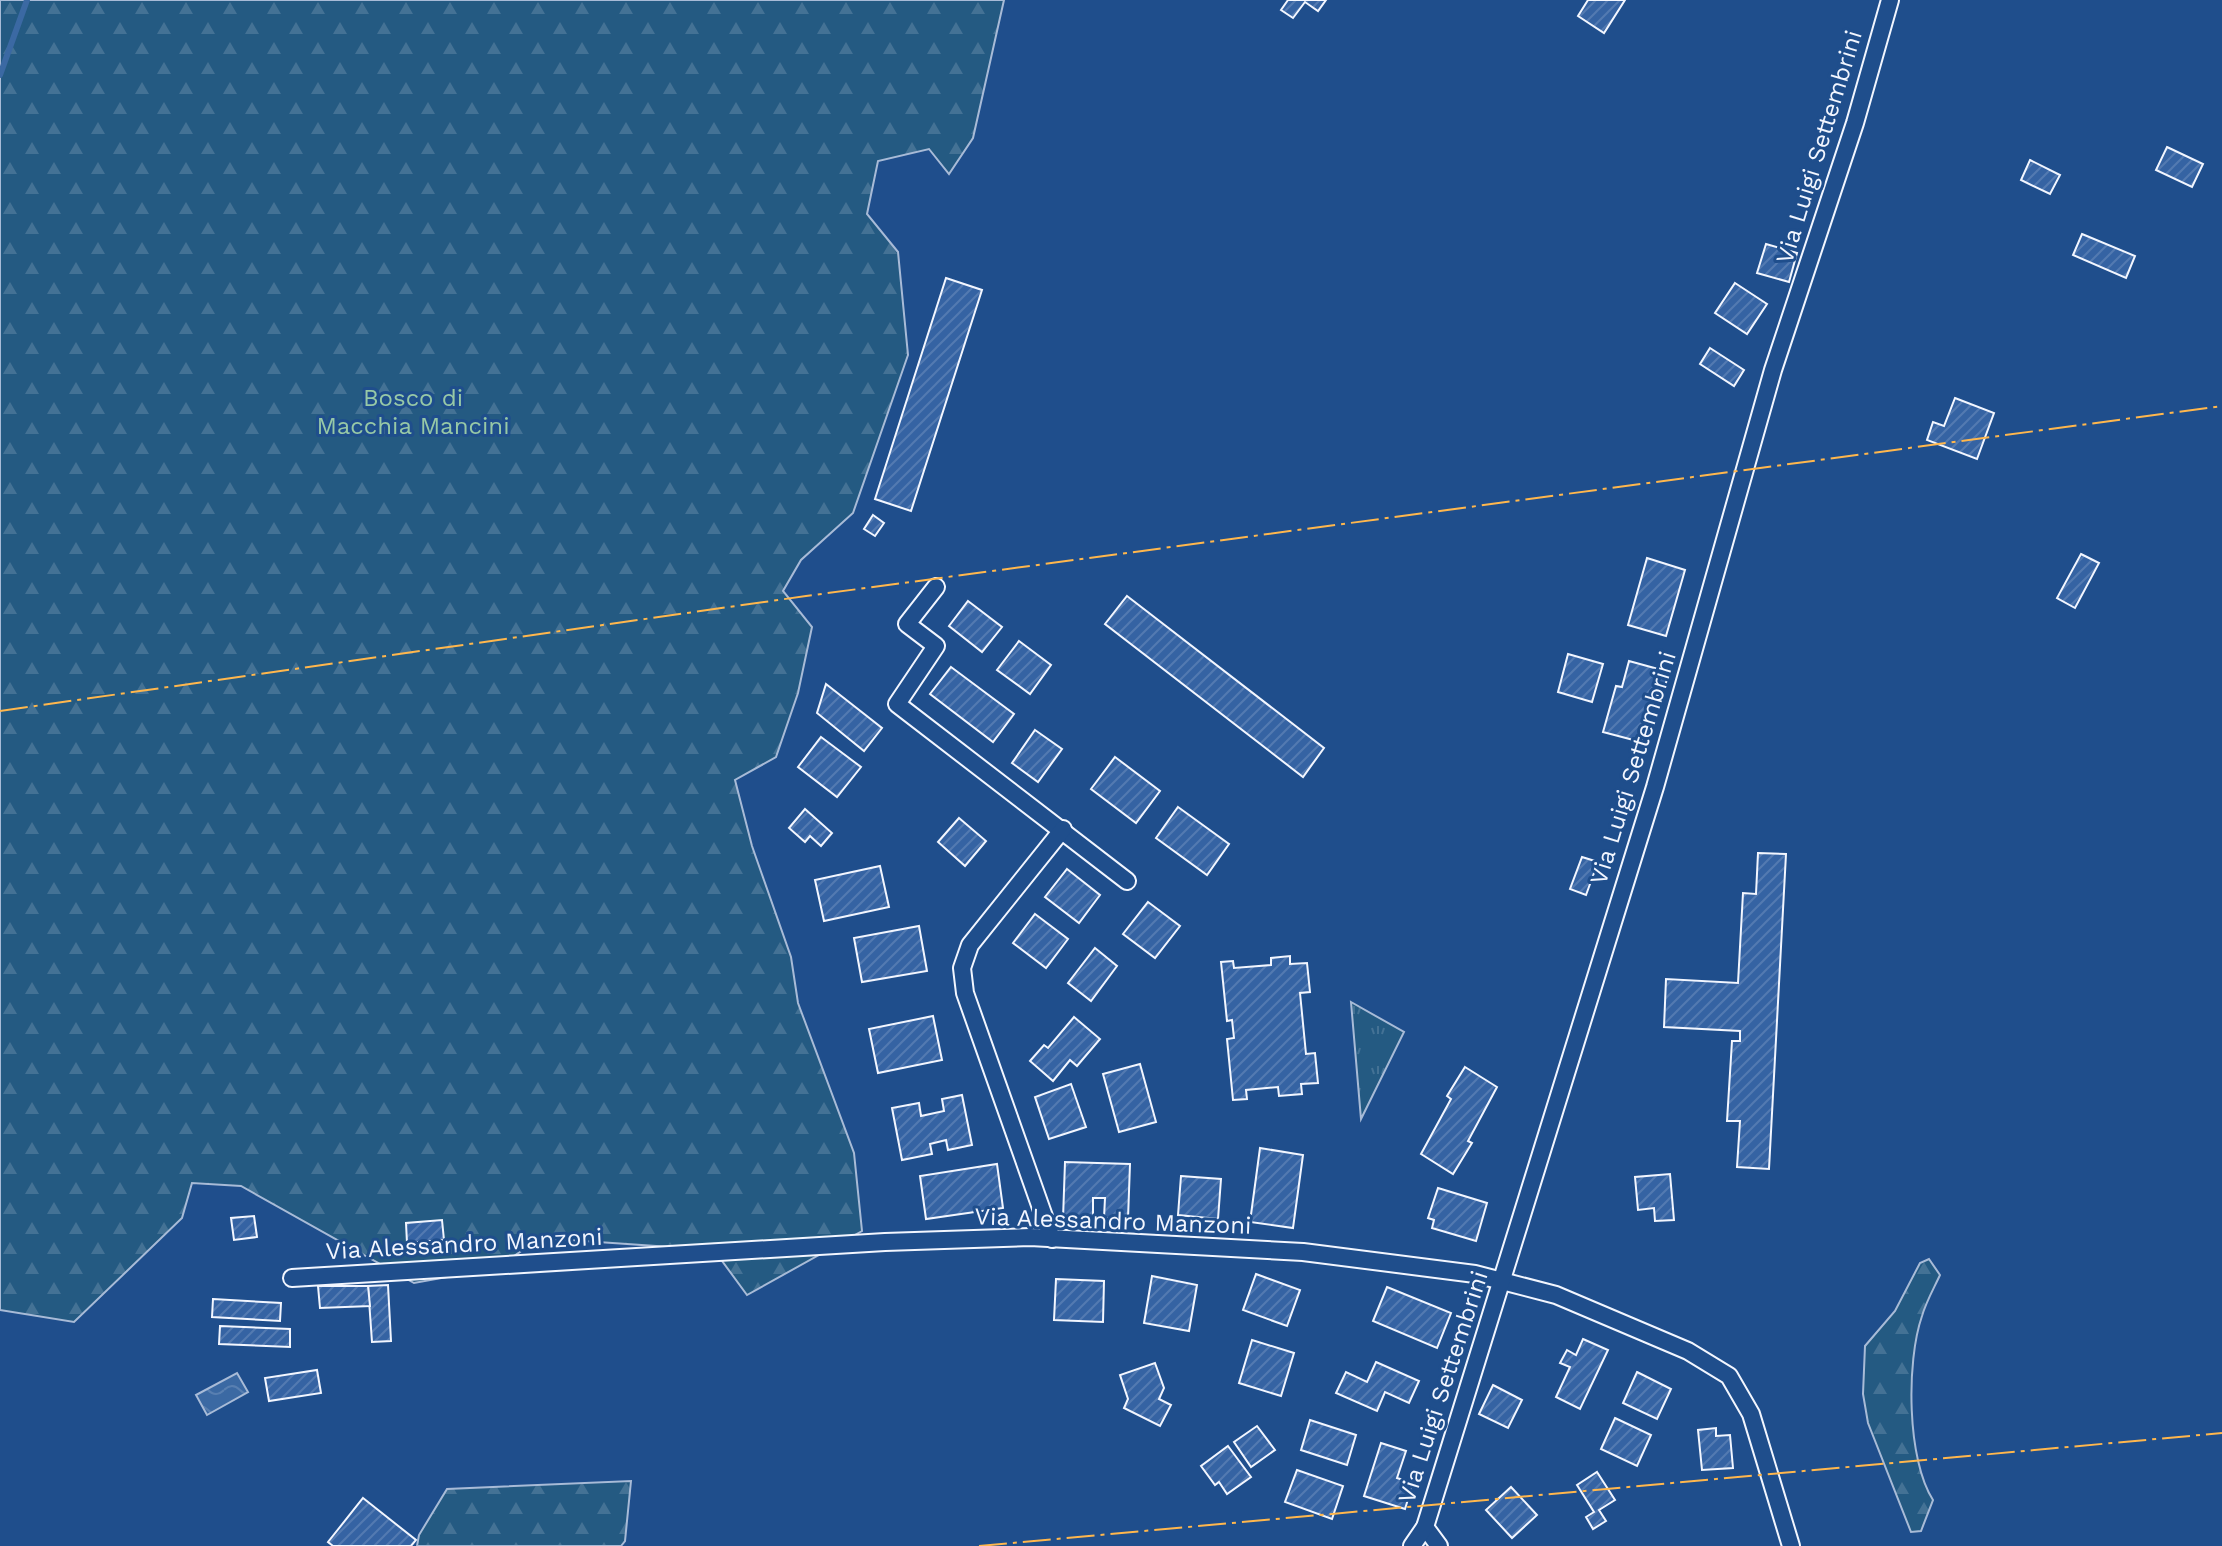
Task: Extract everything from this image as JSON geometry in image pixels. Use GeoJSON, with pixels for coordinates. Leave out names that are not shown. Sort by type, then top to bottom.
{"type":"FeatureCollection","features":[{"type":"Feature","properties":{"kind":"street","name":"Via Luigi Settembrini"},"geometry":{"type":"LineString","coordinates":[[1412,1546],[1425,1527],[1503,1279],[1655,787],[1773,370],[1855,123],[1890,0]]}},
{"type":"Feature","properties":{"kind":"street"},"geometry":{"type":"LineString","coordinates":[[936,587],[907,624],[936,646],[897,704],[1127,881]]}},
{"type":"Feature","properties":{"kind":"street"},"geometry":{"type":"LineString","coordinates":[[1052,1239],[965,993],[962,968],[970,945],[1063,829]]}},
{"type":"Feature","properties":{"kind":"street","name":"Via Alessandro Manzoni"},"geometry":{"type":"LineString","coordinates":[[292,1278],[885,1242],[1052,1239],[1303,1252],[1503,1279],[1556,1295],[1688,1351],[1729,1376],[1751,1414],[1791,1546]]}},
{"type":"Feature","properties":{"kind":"street"},"geometry":{"type":"LineString","coordinates":[[1425,1527],[1439,1546]]}},
{"type":"Feature","properties":{"kind":"green space","name":"Bosco di Macchia Mancini"},"geometry":{"type":"Polygon","coordinates":[[[0,0],[1004,0],[973,138],[949,174],[929,149],[878,161],[867,214],[898,252],[908,355],[853,513],[801,560],[783,591],[812,627],[798,693],[776,757],[735,780],[752,846],[791,957],[798,1003],[854,1153],[862,1231],[747,1295],[714,1250],[540,1238],[497,1268],[414,1283],[241,1186],[192,1183],[182,1218],[74,1322],[0,1310],[0,0]]]}},
{"type":"Feature","properties":{"kind":"green space"},"geometry":{"type":"Polygon","coordinates":[[[1351,1002],[1404,1032],[1361,1119],[1351,1002]]]}},
{"type":"Feature","properties":{"kind":"green space"},"geometry":{"type":"Polygon","coordinates":[[[1929,1259],[1940,1275],[1917,1335],[1912,1410],[1918,1461],[1933,1500],[1921,1531],[1911,1532],[1868,1423],[1863,1394],[1865,1346],[1895,1311],[1920,1263],[1929,1259]]]}},
{"type":"Feature","properties":{"kind":"green space"},"geometry":{"type":"Polygon","coordinates":[[[631,1481],[625,1541],[621,1546],[417,1546],[419,1535],[447,1489],[631,1481]]]}},
{"type":"Feature","properties":{"kind":"water"},"geometry":{"type":"Polygon","coordinates":[[[237,1373],[248,1392],[207,1415],[196,1395],[237,1373]]]}},
{"type":"Feature","properties":{"kind":"building"},"geometry":{"type":"Polygon","coordinates":[[[1288,0],[1326,0],[1318,11],[1305,2],[1293,18],[1281,10],[1288,0]]]}},
{"type":"Feature","properties":{"kind":"building"},"geometry":{"type":"Polygon","coordinates":[[[1588,0],[1625,0],[1604,33],[1578,16],[1588,0]]]}},
{"type":"Feature","properties":{"kind":"building"},"geometry":{"type":"Polygon","coordinates":[[[2167,147],[2203,164],[2192,187],[2156,170],[2167,147]]]}},
{"type":"Feature","properties":{"kind":"building"},"geometry":{"type":"Polygon","coordinates":[[[2030,160],[2060,175],[2050,194],[2021,180],[2030,160]]]}},
{"type":"Feature","properties":{"kind":"building"},"geometry":{"type":"Polygon","coordinates":[[[2082,234],[2135,256],[2126,278],[2073,255],[2082,234]]]}},
{"type":"Feature","properties":{"kind":"building"},"geometry":{"type":"Polygon","coordinates":[[[1766,244],[1797,253],[1789,282],[1757,273],[1766,244]]]}},
{"type":"Feature","properties":{"kind":"building"},"geometry":{"type":"Polygon","coordinates":[[[946,278],[982,290],[911,511],[875,499],[946,278]]]}},
{"type":"Feature","properties":{"kind":"building"},"geometry":{"type":"Polygon","coordinates":[[[1735,283],[1767,304],[1747,334],[1715,313],[1735,283]]]}},
{"type":"Feature","properties":{"kind":"building"},"geometry":{"type":"Polygon","coordinates":[[[1710,348],[1744,370],[1734,386],[1700,364],[1710,348]]]}},
{"type":"Feature","properties":{"kind":"building"},"geometry":{"type":"Polygon","coordinates":[[[1955,398],[1994,413],[1977,459],[1927,440],[1933,422],[1944,426],[1955,398]]]}},
{"type":"Feature","properties":{"kind":"building"},"geometry":{"type":"Polygon","coordinates":[[[873,515],[884,523],[875,536],[864,529],[873,515]]]}},
{"type":"Feature","properties":{"kind":"building"},"geometry":{"type":"Polygon","coordinates":[[[2081,554],[2099,563],[2075,608],[2057,598],[2081,554]]]}},
{"type":"Feature","properties":{"kind":"building"},"geometry":{"type":"Polygon","coordinates":[[[1647,558],[1685,570],[1666,636],[1628,625],[1647,558]]]}},
{"type":"Feature","properties":{"kind":"building"},"geometry":{"type":"Polygon","coordinates":[[[1127,596],[1324,748],[1303,777],[1105,624],[1127,596]]]}},
{"type":"Feature","properties":{"kind":"building"},"geometry":{"type":"Polygon","coordinates":[[[968,601],[1002,627],[982,652],[949,626],[968,601]]]}},
{"type":"Feature","properties":{"kind":"building"},"geometry":{"type":"Polygon","coordinates":[[[1019,641],[1051,665],[1030,694],[997,670],[1019,641]]]}},
{"type":"Feature","properties":{"kind":"building"},"geometry":{"type":"Polygon","coordinates":[[[1568,654],[1603,664],[1592,702],[1558,692],[1568,654]]]}},
{"type":"Feature","properties":{"kind":"building"},"geometry":{"type":"Polygon","coordinates":[[[1629,661],[1669,672],[1662,697],[1653,695],[1641,742],[1603,732],[1616,686],[1622,687],[1629,661]]]}},
{"type":"Feature","properties":{"kind":"building"},"geometry":{"type":"Polygon","coordinates":[[[951,667],[1014,714],[993,742],[930,694],[951,667]]]}},
{"type":"Feature","properties":{"kind":"building"},"geometry":{"type":"Polygon","coordinates":[[[826,684],[882,728],[864,751],[817,713],[826,684]]]}},
{"type":"Feature","properties":{"kind":"building"},"geometry":{"type":"Polygon","coordinates":[[[1035,730],[1062,749],[1038,782],[1012,763],[1035,730]]]}},
{"type":"Feature","properties":{"kind":"building"},"geometry":{"type":"Polygon","coordinates":[[[821,737],[861,767],[837,797],[798,767],[821,737]]]}},
{"type":"Feature","properties":{"kind":"building"},"geometry":{"type":"Polygon","coordinates":[[[1115,757],[1160,791],[1136,823],[1091,789],[1115,757]]]}},
{"type":"Feature","properties":{"kind":"building"},"geometry":{"type":"Polygon","coordinates":[[[1178,807],[1229,844],[1207,875],[1156,838],[1178,807]]]}},
{"type":"Feature","properties":{"kind":"building"},"geometry":{"type":"Polygon","coordinates":[[[805,809],[832,833],[821,846],[810,836],[805,842],[789,828],[805,809]]]}},
{"type":"Feature","properties":{"kind":"building"},"geometry":{"type":"Polygon","coordinates":[[[959,818],[986,841],[965,866],[938,842],[959,818]]]}},
{"type":"Feature","properties":{"kind":"building"},"geometry":{"type":"Polygon","coordinates":[[[1758,853],[1786,854],[1769,1169],[1737,1167],[1740,1121],[1727,1121],[1732,1041],[1740,1041],[1740,1031],[1664,1027],[1666,979],[1738,983],[1743,893],[1756,894],[1758,853]]]}},
{"type":"Feature","properties":{"kind":"building"},"geometry":{"type":"Polygon","coordinates":[[[1582,857],[1598,862],[1586,895],[1570,889],[1582,857]]]}},
{"type":"Feature","properties":{"kind":"building"},"geometry":{"type":"Polygon","coordinates":[[[880,866],[889,907],[824,921],[815,880],[880,866]]]}},
{"type":"Feature","properties":{"kind":"building"},"geometry":{"type":"Polygon","coordinates":[[[1067,869],[1100,895],[1079,923],[1045,897],[1067,869]]]}},
{"type":"Feature","properties":{"kind":"building"},"geometry":{"type":"Polygon","coordinates":[[[1148,902],[1180,926],[1155,958],[1123,934],[1148,902]]]}},
{"type":"Feature","properties":{"kind":"building"},"geometry":{"type":"Polygon","coordinates":[[[1035,914],[1068,939],[1046,968],[1013,943],[1035,914]]]}},
{"type":"Feature","properties":{"kind":"building"},"geometry":{"type":"Polygon","coordinates":[[[919,926],[927,971],[862,982],[854,938],[919,926]]]}},
{"type":"Feature","properties":{"kind":"building"},"geometry":{"type":"Polygon","coordinates":[[[1095,948],[1117,966],[1091,1001],[1068,983],[1095,948]]]}},
{"type":"Feature","properties":{"kind":"building"},"geometry":{"type":"Polygon","coordinates":[[[1290,956],[1290,964],[1307,963],[1310,992],[1300,993],[1306,1054],[1315,1053],[1318,1083],[1301,1084],[1302,1094],[1279,1096],[1278,1087],[1246,1090],[1247,1099],[1233,1100],[1227,1039],[1234,1038],[1232,1020],[1227,1021],[1221,962],[1233,961],[1234,968],[1271,965],[1271,958],[1290,956]]]}},
{"type":"Feature","properties":{"kind":"building"},"geometry":{"type":"Polygon","coordinates":[[[933,1016],[942,1060],[878,1073],[869,1029],[933,1016]]]}},
{"type":"Feature","properties":{"kind":"building"},"geometry":{"type":"Polygon","coordinates":[[[1074,1017],[1100,1039],[1077,1066],[1070,1060],[1053,1081],[1030,1061],[1044,1045],[1048,1048],[1074,1017]]]}},
{"type":"Feature","properties":{"kind":"building"},"geometry":{"type":"Polygon","coordinates":[[[1140,1064],[1156,1122],[1119,1132],[1103,1074],[1140,1064]]]}},
{"type":"Feature","properties":{"kind":"building"},"geometry":{"type":"Polygon","coordinates":[[[1465,1067],[1497,1087],[1468,1141],[1472,1143],[1453,1174],[1421,1154],[1451,1099],[1447,1096],[1465,1067]]]}},
{"type":"Feature","properties":{"kind":"building"},"geometry":{"type":"Polygon","coordinates":[[[1071,1084],[1086,1127],[1049,1139],[1035,1097],[1071,1084]]]}},
{"type":"Feature","properties":{"kind":"building"},"geometry":{"type":"Polygon","coordinates":[[[962,1095],[972,1145],[948,1150],[946,1140],[930,1144],[932,1154],[902,1160],[892,1108],[919,1103],[921,1116],[944,1111],[942,1099],[962,1095]]]}},
{"type":"Feature","properties":{"kind":"building"},"geometry":{"type":"Polygon","coordinates":[[[1260,1148],[1303,1155],[1293,1228],[1250,1222],[1260,1148]]]}},
{"type":"Feature","properties":{"kind":"building"},"geometry":{"type":"Polygon","coordinates":[[[1065,1162],[1130,1164],[1128,1219],[1104,1218],[1105,1198],[1093,1198],[1093,1220],[1063,1219],[1065,1162]]]}},
{"type":"Feature","properties":{"kind":"building"},"geometry":{"type":"Polygon","coordinates":[[[997,1164],[1003,1208],[926,1219],[920,1176],[997,1164]]]}},
{"type":"Feature","properties":{"kind":"building"},"geometry":{"type":"Polygon","coordinates":[[[1670,1174],[1674,1220],[1655,1221],[1654,1208],[1638,1210],[1635,1177],[1670,1174]]]}},
{"type":"Feature","properties":{"kind":"building"},"geometry":{"type":"Polygon","coordinates":[[[1181,1176],[1221,1179],[1218,1219],[1178,1215],[1181,1176]]]}},
{"type":"Feature","properties":{"kind":"building"},"geometry":{"type":"Polygon","coordinates":[[[1438,1188],[1487,1203],[1476,1241],[1432,1228],[1434,1220],[1428,1218],[1438,1188]]]}},
{"type":"Feature","properties":{"kind":"building"},"geometry":{"type":"Polygon","coordinates":[[[254,1216],[257,1237],[234,1240],[231,1218],[254,1216]]]}},
{"type":"Feature","properties":{"kind":"building"},"geometry":{"type":"Polygon","coordinates":[[[442,1220],[444,1240],[407,1243],[406,1223],[442,1220]]]}},
{"type":"Feature","properties":{"kind":"building"},"geometry":{"type":"Polygon","coordinates":[[[444,1240],[445,1252],[419,1254],[418,1242],[444,1240]]]}},
{"type":"Feature","properties":{"kind":"building"},"geometry":{"type":"Polygon","coordinates":[[[1256,1274],[1300,1290],[1287,1326],[1243,1310],[1256,1274]]]}},
{"type":"Feature","properties":{"kind":"building"},"geometry":{"type":"Polygon","coordinates":[[[1152,1276],[1197,1285],[1189,1331],[1144,1323],[1152,1276]]]}},
{"type":"Feature","properties":{"kind":"building"},"geometry":{"type":"Polygon","coordinates":[[[1056,1279],[1104,1281],[1103,1322],[1054,1320],[1056,1279]]]}},
{"type":"Feature","properties":{"kind":"building"},"geometry":{"type":"Polygon","coordinates":[[[388,1285],[391,1341],[372,1342],[368,1286],[388,1285]]]}},
{"type":"Feature","properties":{"kind":"building"},"geometry":{"type":"Polygon","coordinates":[[[318,1286],[368,1286],[370,1306],[320,1308],[318,1286]]]}},
{"type":"Feature","properties":{"kind":"building"},"geometry":{"type":"Polygon","coordinates":[[[1387,1287],[1451,1313],[1437,1348],[1373,1321],[1387,1287]]]}},
{"type":"Feature","properties":{"kind":"building"},"geometry":{"type":"Polygon","coordinates":[[[213,1299],[281,1303],[280,1321],[212,1317],[213,1299]]]}},
{"type":"Feature","properties":{"kind":"building"},"geometry":{"type":"Polygon","coordinates":[[[220,1326],[290,1329],[290,1347],[219,1344],[220,1326]]]}},
{"type":"Feature","properties":{"kind":"building"},"geometry":{"type":"Polygon","coordinates":[[[1583,1339],[1608,1350],[1580,1409],[1556,1397],[1570,1367],[1560,1363],[1567,1350],[1576,1355],[1583,1339]]]}},
{"type":"Feature","properties":{"kind":"building"},"geometry":{"type":"Polygon","coordinates":[[[1252,1340],[1294,1353],[1281,1396],[1239,1383],[1252,1340]]]}},
{"type":"Feature","properties":{"kind":"building"},"geometry":{"type":"Polygon","coordinates":[[[1376,1362],[1419,1381],[1409,1403],[1385,1392],[1377,1411],[1336,1393],[1346,1372],[1367,1382],[1376,1362]]]}},
{"type":"Feature","properties":{"kind":"building"},"geometry":{"type":"Polygon","coordinates":[[[1155,1363],[1164,1388],[1159,1399],[1171,1405],[1160,1426],[1124,1408],[1128,1399],[1120,1375],[1155,1363]]]}},
{"type":"Feature","properties":{"kind":"building"},"geometry":{"type":"Polygon","coordinates":[[[317,1370],[321,1393],[269,1401],[265,1378],[317,1370]]]}},
{"type":"Feature","properties":{"kind":"building"},"geometry":{"type":"Polygon","coordinates":[[[1637,1372],[1671,1389],[1657,1419],[1623,1403],[1637,1372]]]}},
{"type":"Feature","properties":{"kind":"building"},"geometry":{"type":"Polygon","coordinates":[[[1493,1385],[1522,1400],[1508,1428],[1479,1414],[1493,1385]]]}},
{"type":"Feature","properties":{"kind":"building"},"geometry":{"type":"Polygon","coordinates":[[[1615,1418],[1651,1435],[1637,1466],[1601,1449],[1615,1418]]]}},
{"type":"Feature","properties":{"kind":"building"},"geometry":{"type":"Polygon","coordinates":[[[1310,1420],[1356,1435],[1347,1465],[1301,1450],[1310,1420]]]}},
{"type":"Feature","properties":{"kind":"building"},"geometry":{"type":"Polygon","coordinates":[[[1257,1426],[1275,1450],[1251,1467],[1234,1442],[1257,1426]]]}},
{"type":"Feature","properties":{"kind":"building"},"geometry":{"type":"Polygon","coordinates":[[[1716,1428],[1716,1436],[1730,1435],[1733,1468],[1702,1470],[1698,1430],[1716,1428]]]}},
{"type":"Feature","properties":{"kind":"building"},"geometry":{"type":"Polygon","coordinates":[[[1381,1443],[1406,1451],[1397,1478],[1413,1483],[1405,1509],[1364,1496],[1381,1443]]]}},
{"type":"Feature","properties":{"kind":"building"},"geometry":{"type":"Polygon","coordinates":[[[1228,1446],[1251,1477],[1227,1494],[1219,1482],[1215,1485],[1201,1466],[1228,1446]]]}},
{"type":"Feature","properties":{"kind":"building"},"geometry":{"type":"Polygon","coordinates":[[[1297,1470],[1343,1486],[1332,1519],[1285,1502],[1297,1470]]]}},
{"type":"Feature","properties":{"kind":"building"},"geometry":{"type":"Polygon","coordinates":[[[1597,1472],[1615,1500],[1599,1510],[1606,1521],[1593,1529],[1586,1517],[1594,1512],[1577,1485],[1597,1472]]]}},
{"type":"Feature","properties":{"kind":"building"},"geometry":{"type":"Polygon","coordinates":[[[1511,1487],[1537,1515],[1512,1538],[1486,1510],[1511,1487]]]}},
{"type":"Feature","properties":{"kind":"building"},"geometry":{"type":"Polygon","coordinates":[[[363,1498],[416,1540],[411,1546],[333,1546],[328,1542],[363,1498]]]}},
{"type":"Feature","properties":{"kind":"waterway"},"geometry":{"type":"LineString","coordinates":[[0,75],[27,0]]}},
{"type":"Feature","properties":{"kind":"power"},"geometry":{"type":"LineString","coordinates":[[0,711],[806,596],[2222,406]]}},
{"type":"Feature","properties":{"kind":"power"},"geometry":{"type":"LineString","coordinates":[[979,1546],[2222,1433]]}}]}
